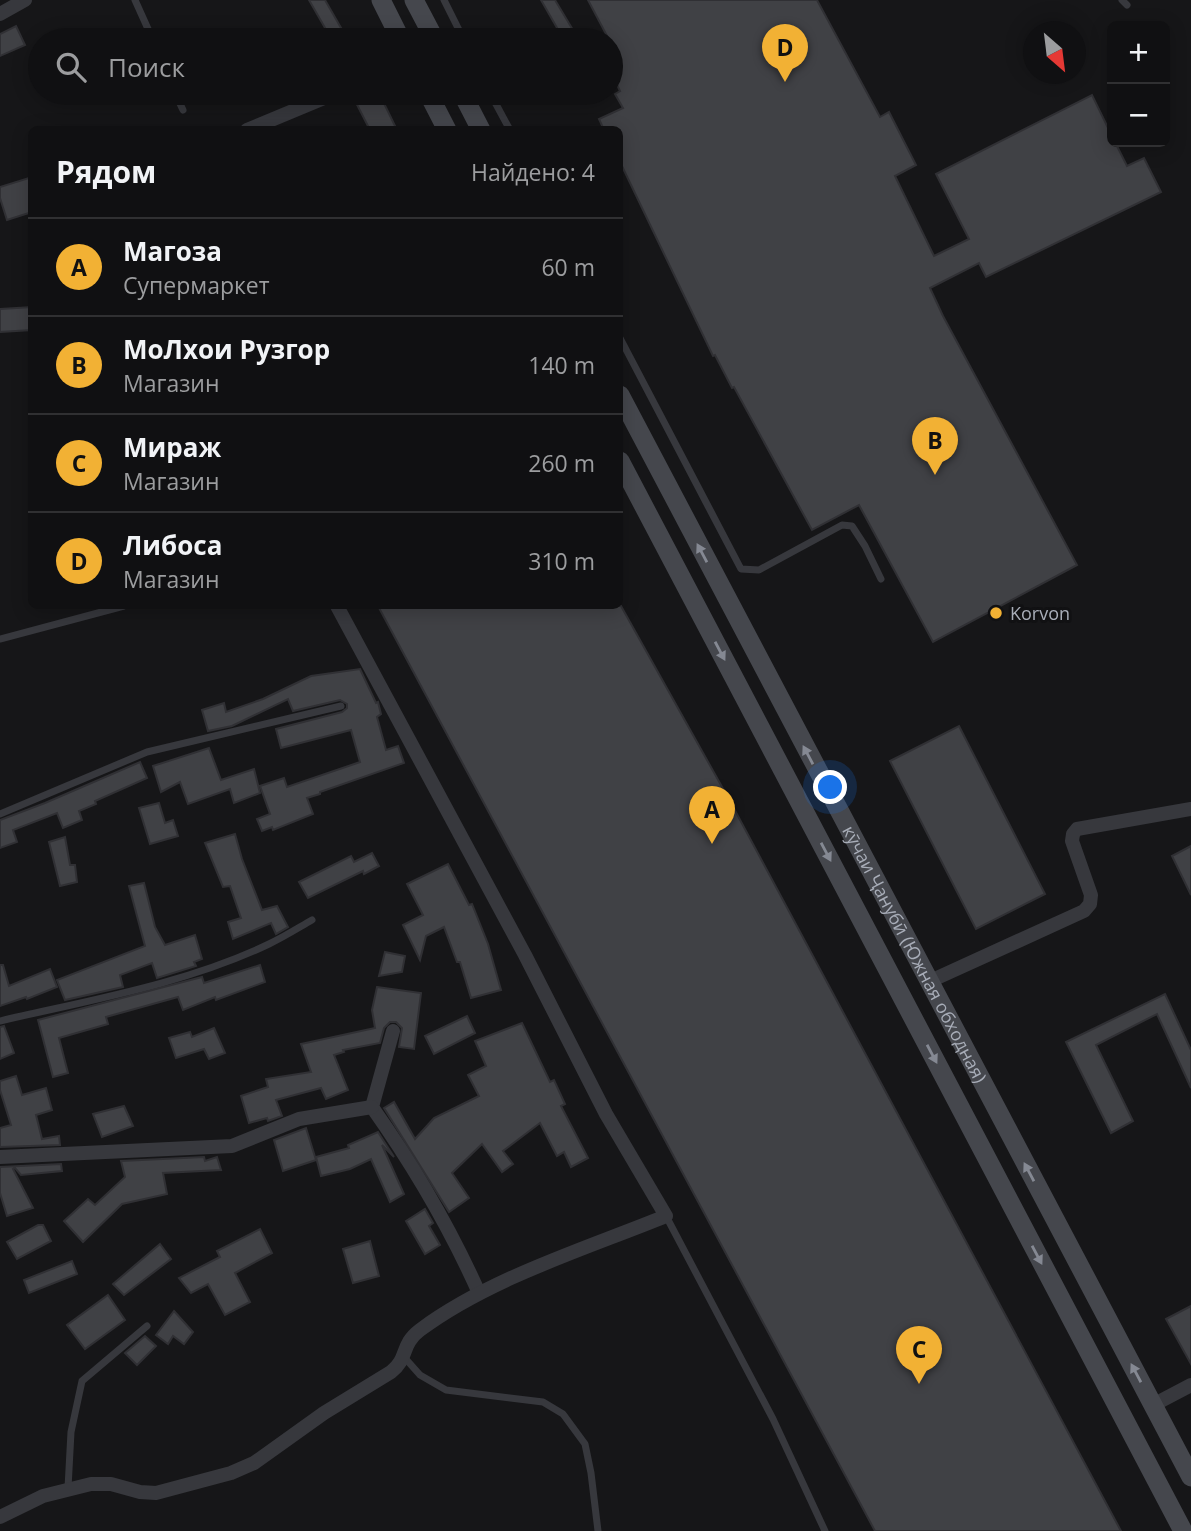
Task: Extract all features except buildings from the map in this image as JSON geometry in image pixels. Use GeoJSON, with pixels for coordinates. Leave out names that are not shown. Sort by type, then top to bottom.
{"type":"FeatureCollection","features":[{"type":"Feature","properties":{"kind":"main road"},"geometry":{"type":"LineString","coordinates":[[380,0],[395,28]]}},
{"type":"Feature","properties":{"kind":"main road"},"geometry":{"type":"LineString","coordinates":[[414,0],[429,28]]}},
{"type":"Feature","properties":{"kind":"main road"},"geometry":{"type":"LineString","coordinates":[[434,105],[445,126]]}},
{"type":"Feature","properties":{"kind":"main road"},"geometry":{"type":"LineString","coordinates":[[468,105],[479,126]]}},
{"type":"Feature","properties":{"kind":"main road","name":"кӯчаи Ҷанубӣ (Южная обходная)"},"geometry":{"type":"LineString","coordinates":[[623,401],[1191,1477]]}},
{"type":"Feature","properties":{"kind":"main road","name":"кӯчаи Ҷанубӣ (Южная обходная)"},"geometry":{"type":"LineString","coordinates":[[623,467],[1183,1531]]}},
{"type":"Feature","properties":{"kind":"street"},"geometry":{"type":"LineString","coordinates":[[0,14],[25,0]]}},
{"type":"Feature","properties":{"kind":"street"},"geometry":{"type":"LineString","coordinates":[[257,126],[307,105]]}},
{"type":"Feature","properties":{"kind":"street"},"geometry":{"type":"LineString","coordinates":[[0,1517],[43,1496],[68,1488],[111,1483],[140,1493],[156,1493],[232,1473],[254,1463],[324,1413],[391,1372],[404,1357],[404,1347],[408,1341],[419,1331],[479,1293],[666,1216],[606,1114],[525,955],[339,609]]}},
{"type":"Feature","properties":{"kind":"street"},"geometry":{"type":"LineString","coordinates":[[928,982],[1084,911],[1090,904],[1091,895],[1072,841],[1077,828],[1191,808]]}},
{"type":"Feature","properties":{"kind":"street"},"geometry":{"type":"LineString","coordinates":[[372,1107],[393,1031]]}},
{"type":"Feature","properties":{"kind":"street"},"geometry":{"type":"LineString","coordinates":[[372,1107],[391,1133],[453,1239],[479,1293]]}},
{"type":"Feature","properties":{"kind":"street"},"geometry":{"type":"LineString","coordinates":[[0,1157],[232,1146],[299,1119],[372,1107]]}},
{"type":"Feature","properties":{"kind":"street"},"geometry":{"type":"LineString","coordinates":[[1153,1405],[1191,1385]]}},
{"type":"Feature","properties":{"kind":"lane"},"geometry":{"type":"LineString","coordinates":[[135,0],[148,28]]}},
{"type":"Feature","properties":{"kind":"lane"},"geometry":{"type":"LineString","coordinates":[[444,0],[458,28]]}},
{"type":"Feature","properties":{"kind":"lane"},"geometry":{"type":"LineString","coordinates":[[181,105],[183,110]]}},
{"type":"Feature","properties":{"kind":"lane"},"geometry":{"type":"LineString","coordinates":[[497,105],[508,126]]}},
{"type":"Feature","properties":{"kind":"lane"},"geometry":{"type":"LineString","coordinates":[[623,344],[741,569],[759,570],[842,526],[852,526],[866,546],[881,579]]}},
{"type":"Feature","properties":{"kind":"lane"},"geometry":{"type":"LineString","coordinates":[[0,639],[113,609]]}},
{"type":"Feature","properties":{"kind":"lane"},"geometry":{"type":"LineString","coordinates":[[0,814],[147,752],[341,706]]}},
{"type":"Feature","properties":{"kind":"lane"},"geometry":{"type":"LineString","coordinates":[[0,1021],[151,986],[211,967],[269,944],[312,920]]}},
{"type":"Feature","properties":{"kind":"lane"},"geometry":{"type":"LineString","coordinates":[[666,1216],[772,1419],[825,1531]]}},
{"type":"Feature","properties":{"kind":"lane"},"geometry":{"type":"LineString","coordinates":[[68,1488],[71,1432],[82,1381],[148,1326]]}},
{"type":"Feature","properties":{"kind":"lane"},"geometry":{"type":"LineString","coordinates":[[404,1357],[420,1374],[446,1390],[543,1402],[563,1414],[585,1444],[592,1473],[598,1531]]}},
{"type":"Feature","properties":{"kind":"place","name":"Либоса"},"geometry":{"type":"Point","coordinates":[785,82]}},
{"type":"Feature","properties":{"kind":"place","name":"МоЛхои Рузгор"},"geometry":{"type":"Point","coordinates":[935,475]}},
{"type":"Feature","properties":{"kind":"place","name":"Korvon"},"geometry":{"type":"Point","coordinates":[996,613]}},
{"type":"Feature","properties":{"kind":"place","name":"Магоза"},"geometry":{"type":"Point","coordinates":[712,844]}},
{"type":"Feature","properties":{"kind":"place","name":"Мираж"},"geometry":{"type":"Point","coordinates":[919,1384]}}]}
